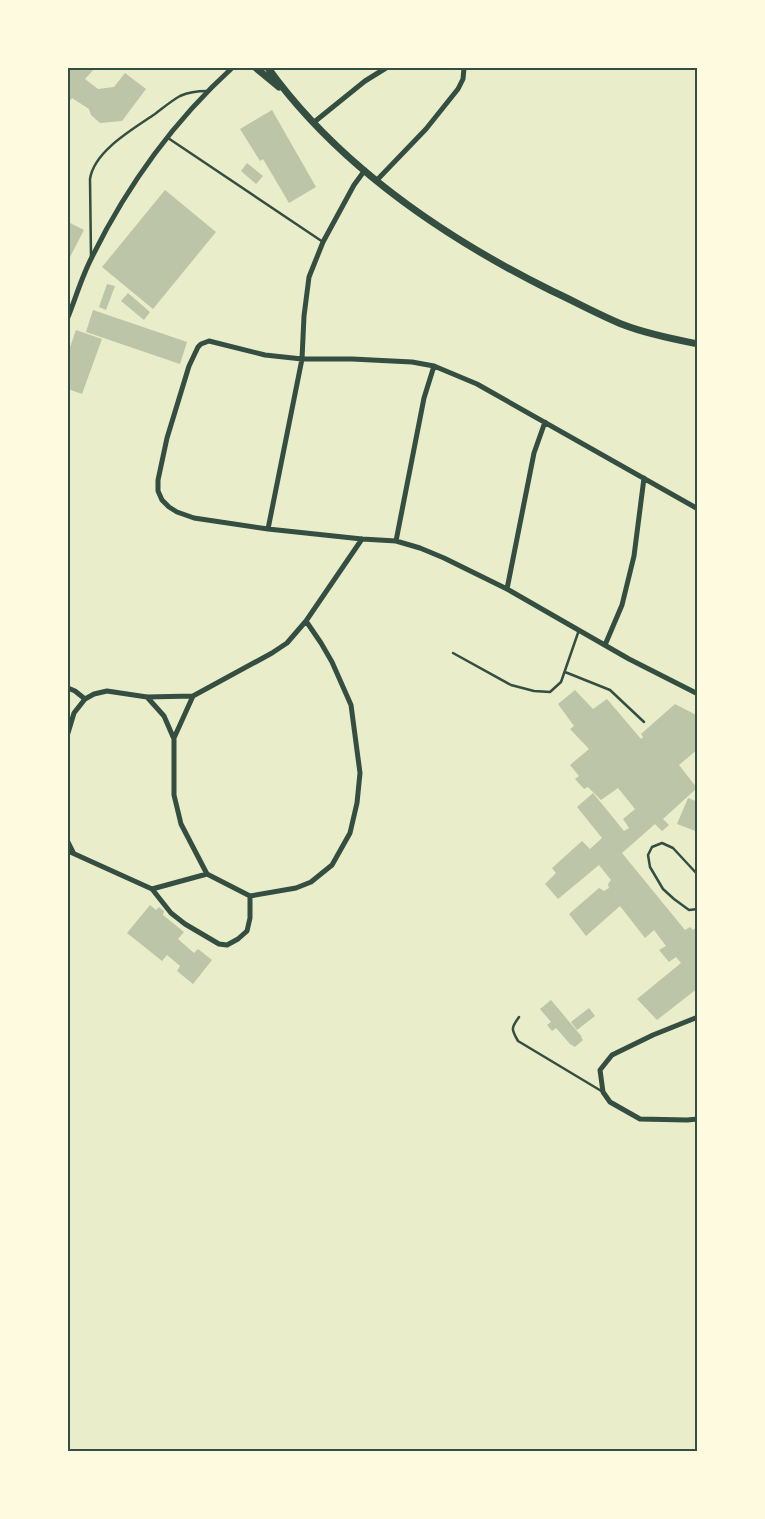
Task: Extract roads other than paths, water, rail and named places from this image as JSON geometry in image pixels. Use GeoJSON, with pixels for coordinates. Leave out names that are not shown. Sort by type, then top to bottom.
{"type":"FeatureCollection","features":[{"type":"Feature","properties":{"kind":"street"},"geometry":{"type":"LineString","coordinates":[[68,317],[91,258],[122,201],[167,138],[207,91],[232,68]]}},
{"type":"Feature","properties":{"kind":"street"},"geometry":{"type":"LineString","coordinates":[[256,68],[287,94]]}},
{"type":"Feature","properties":{"kind":"street"},"geometry":{"type":"LineString","coordinates":[[268,68],[287,94],[313,123],[365,170],[402,201],[471,247],[520,275],[625,325],[665,337],[698,344]]}},
{"type":"Feature","properties":{"kind":"street"},"geometry":{"type":"LineString","coordinates":[[313,123],[365,81],[386,68]]}},
{"type":"Feature","properties":{"kind":"street"},"geometry":{"type":"LineString","coordinates":[[377,180],[426,129],[458,89],[463,79],[464,68]]}},
{"type":"Feature","properties":{"kind":"street"},"geometry":{"type":"LineString","coordinates":[[268,529],[302,359],[304,316],[309,277],[323,242],[354,185],[365,170]]}},
{"type":"Feature","properties":{"kind":"street"},"geometry":{"type":"LineString","coordinates":[[698,509],[477,384],[434,366],[412,362],[302,359],[265,355],[209,341],[201,344],[192,356],[167,438],[158,480],[158,491],[162,500],[177,512],[194,518],[268,529],[396,540],[444,558],[507,589],[629,659],[698,694]]}},
{"type":"Feature","properties":{"kind":"street"},"geometry":{"type":"LineString","coordinates":[[396,540],[424,398],[434,366]]}},
{"type":"Feature","properties":{"kind":"street"},"geometry":{"type":"LineString","coordinates":[[507,589],[533,460],[546,422]]}},
{"type":"Feature","properties":{"kind":"street"},"geometry":{"type":"LineString","coordinates":[[605,645],[622,605],[634,556],[644,478]]}},
{"type":"Feature","properties":{"kind":"street"},"geometry":{"type":"LineString","coordinates":[[68,734],[74,713],[85,699],[94,694],[107,691],[147,697],[193,696],[272,653],[286,643],[306,621],[362,538]]}},
{"type":"Feature","properties":{"kind":"street"},"geometry":{"type":"LineString","coordinates":[[147,697],[164,716],[174,739],[174,794],[181,824],[207,874],[250,896],[296,888],[312,882],[332,865],[350,832],[357,803],[360,772],[350,706],[332,662],[306,621]]}},
{"type":"Feature","properties":{"kind":"street"},"geometry":{"type":"LineString","coordinates":[[68,688],[85,699]]}},
{"type":"Feature","properties":{"kind":"street"},"geometry":{"type":"LineString","coordinates":[[174,739],[193,696]]}},
{"type":"Feature","properties":{"kind":"street"},"geometry":{"type":"LineString","coordinates":[[68,842],[70,852],[152,889],[172,913],[185,924],[219,944],[227,945],[247,931],[250,918],[250,896]]}},
{"type":"Feature","properties":{"kind":"street"},"geometry":{"type":"LineString","coordinates":[[152,889],[207,874]]}},
{"type":"Feature","properties":{"kind":"street"},"geometry":{"type":"LineString","coordinates":[[698,1016],[612,1055],[600,1070],[603,1092],[610,1102],[640,1119],[698,1119]]}},
{"type":"Feature","properties":{"kind":"lane"},"geometry":{"type":"LineString","coordinates":[[91,258],[90,179],[94,167],[103,153],[119,139],[181,96],[195,91],[207,91]]}},
{"type":"Feature","properties":{"kind":"lane"},"geometry":{"type":"LineString","coordinates":[[167,138],[323,242]]}},
{"type":"Feature","properties":{"kind":"lane"},"geometry":{"type":"LineString","coordinates":[[453,653],[511,685],[534,691],[550,692],[561,682],[579,630]]}},
{"type":"Feature","properties":{"kind":"lane"},"geometry":{"type":"LineString","coordinates":[[565,672],[610,690],[644,722]]}},
{"type":"Feature","properties":{"kind":"lane"},"geometry":{"type":"LineString","coordinates":[[698,875],[673,848],[662,843],[652,847],[648,855],[650,867],[663,888],[674,899],[690,910],[698,909]]}},
{"type":"Feature","properties":{"kind":"lane"},"geometry":{"type":"LineString","coordinates":[[519,1017],[513,1026],[512,1032],[518,1041],[603,1092]]}}]}
